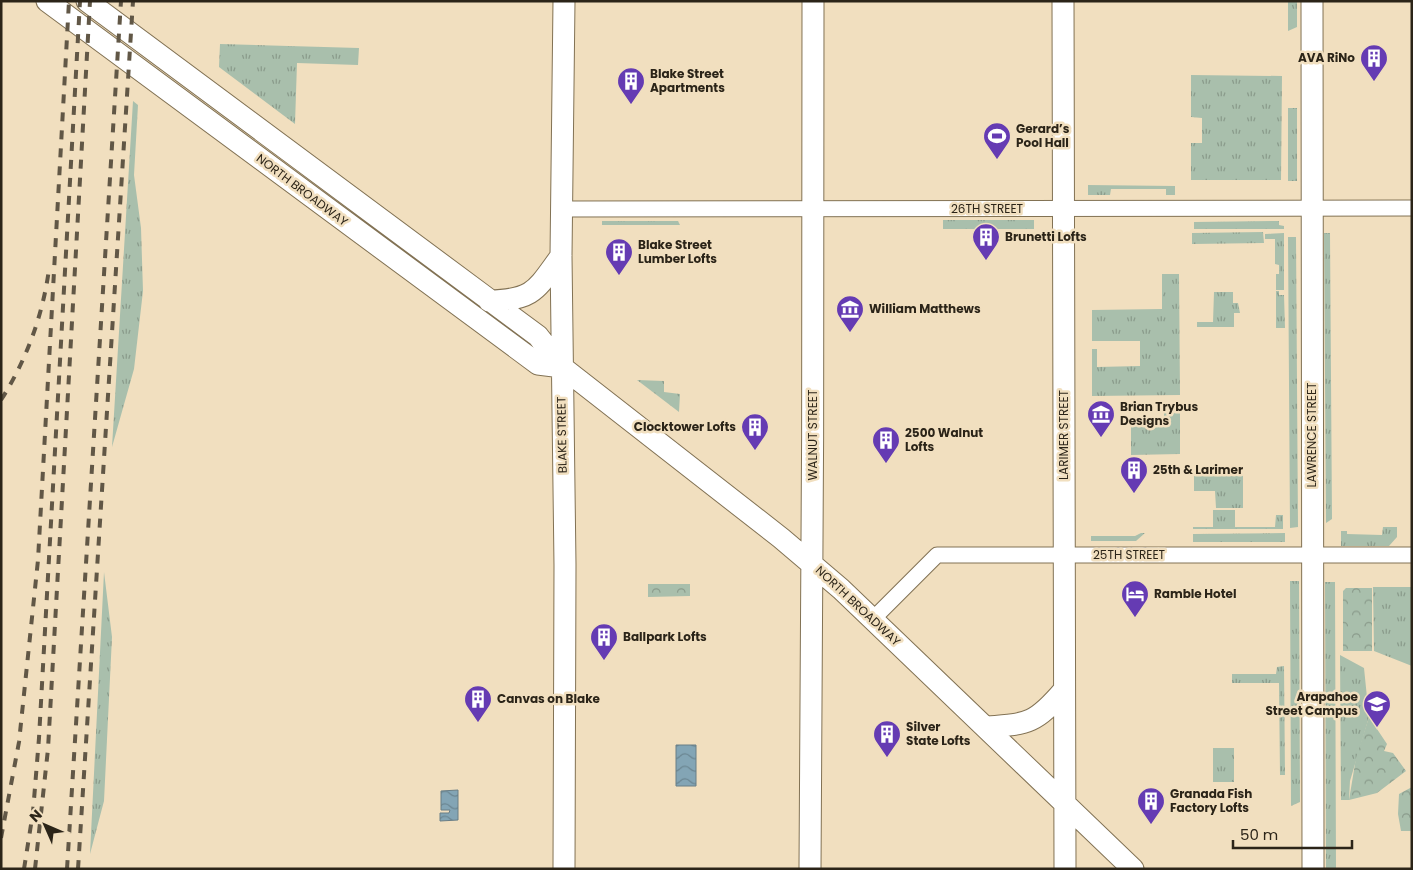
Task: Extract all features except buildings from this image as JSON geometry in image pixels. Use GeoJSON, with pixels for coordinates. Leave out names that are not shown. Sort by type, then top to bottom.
{"type":"FeatureCollection","features":[{"type":"Feature","properties":{"kind":"main road","name":"NORTH BROADWAY"},"geometry":{"type":"LineString","coordinates":[[47,1],[538,364],[562,367]]}},
{"type":"Feature","properties":{"kind":"main road","name":"NORTH BROADWAY"},"geometry":{"type":"LineString","coordinates":[[87,1],[538,336],[562,367],[814,564],[987,727],[1132,869]]}},
{"type":"Feature","properties":{"kind":"main road","name":"BLAKE STREET"},"geometry":{"type":"LineString","coordinates":[[564,1],[560,256],[564,869]]}},
{"type":"Feature","properties":{"kind":"main road","name":"WALNUT STREET"},"geometry":{"type":"LineString","coordinates":[[810,869],[810,660],[814,564],[813,1]]}},
{"type":"Feature","properties":{"kind":"main road","name":"LARIMER STREET"},"geometry":{"type":"LineString","coordinates":[[1063,1],[1064,869]]}},
{"type":"Feature","properties":{"kind":"main road","name":"LAWRENCE STREET"},"geometry":{"type":"LineString","coordinates":[[1312,1],[1313,869]]}},
{"type":"Feature","properties":{"kind":"main road"},"geometry":{"type":"LineString","coordinates":[[489,301],[514,300],[528,295],[539,286],[560,256]]}},
{"type":"Feature","properties":{"kind":"main road"},"geometry":{"type":"LineString","coordinates":[[987,727],[1021,725],[1033,720],[1048,708],[1064,690]]}},
{"type":"Feature","properties":{"kind":"street","name":"26TH STREET"},"geometry":{"type":"LineString","coordinates":[[562,209],[1412,208]]}},
{"type":"Feature","properties":{"kind":"street","name":"25TH STREET"},"geometry":{"type":"LineString","coordinates":[[873,619],[937,555],[1412,555]]}},
{"type":"Feature","properties":{"kind":"green space"},"geometry":{"type":"Polygon","coordinates":[[[1288,1],[1297,1],[1297,27],[1288,31],[1288,1]]]}},
{"type":"Feature","properties":{"kind":"green space"},"geometry":{"type":"Polygon","coordinates":[[[220,44],[359,48],[358,65],[297,63],[295,124],[219,67],[220,44]]]}},
{"type":"Feature","properties":{"kind":"green space"},"geometry":{"type":"Polygon","coordinates":[[[1191,75],[1282,76],[1281,180],[1191,180],[1191,143],[1202,143],[1202,118],[1191,117],[1191,75]]]}},
{"type":"Feature","properties":{"kind":"green space"},"geometry":{"type":"Polygon","coordinates":[[[133,101],[138,105],[134,175],[141,228],[143,291],[134,369],[112,447],[133,101]]]}},
{"type":"Feature","properties":{"kind":"green space"},"geometry":{"type":"Polygon","coordinates":[[[1288,108],[1297,108],[1297,181],[1288,181],[1288,108]]]}},
{"type":"Feature","properties":{"kind":"green space"},"geometry":{"type":"Polygon","coordinates":[[[1088,185],[1175,186],[1175,195],[1166,195],[1166,189],[1111,189],[1110,195],[1088,195],[1088,185]]]}},
{"type":"Feature","properties":{"kind":"green space"},"geometry":{"type":"Polygon","coordinates":[[[943,220],[1034,220],[1034,229],[943,229],[943,220]]]}},
{"type":"Feature","properties":{"kind":"green space"},"geometry":{"type":"Polygon","coordinates":[[[602,221],[678,221],[680,225],[602,225],[602,221]]]}},
{"type":"Feature","properties":{"kind":"green space"},"geometry":{"type":"Polygon","coordinates":[[[1279,221],[1279,225],[1284,226],[1284,229],[1194,229],[1194,222],[1279,221]]]}},
{"type":"Feature","properties":{"kind":"green space"},"geometry":{"type":"Polygon","coordinates":[[[1263,232],[1264,243],[1192,244],[1192,233],[1263,232]]]}},
{"type":"Feature","properties":{"kind":"green space"},"geometry":{"type":"Polygon","coordinates":[[[1284,233],[1284,290],[1276,290],[1276,274],[1279,274],[1279,265],[1275,264],[1275,239],[1265,239],[1265,234],[1284,233]]]}},
{"type":"Feature","properties":{"kind":"green space"},"geometry":{"type":"Polygon","coordinates":[[[1324,233],[1330,233],[1332,519],[1326,523],[1324,233]]]}},
{"type":"Feature","properties":{"kind":"green space"},"geometry":{"type":"Polygon","coordinates":[[[1288,237],[1296,237],[1298,527],[1290,528],[1288,237]]]}},
{"type":"Feature","properties":{"kind":"green space"},"geometry":{"type":"Polygon","coordinates":[[[1162,274],[1179,274],[1180,395],[1092,396],[1092,349],[1097,349],[1097,367],[1140,366],[1140,341],[1092,341],[1092,310],[1162,309],[1162,274]]]}},
{"type":"Feature","properties":{"kind":"green space"},"geometry":{"type":"Polygon","coordinates":[[[1276,291],[1279,291],[1279,295],[1284,295],[1285,328],[1276,328],[1276,291]]]}},
{"type":"Feature","properties":{"kind":"green space"},"geometry":{"type":"Polygon","coordinates":[[[1214,292],[1233,292],[1233,303],[1238,303],[1240,313],[1234,313],[1234,327],[1197,327],[1197,322],[1213,322],[1214,292]]]}},
{"type":"Feature","properties":{"kind":"green space"},"geometry":{"type":"Polygon","coordinates":[[[637,380],[664,381],[664,392],[680,394],[679,412],[637,380]]]}},
{"type":"Feature","properties":{"kind":"green space"},"geometry":{"type":"Polygon","coordinates":[[[1164,412],[1180,412],[1180,454],[1131,455],[1131,420],[1164,420],[1164,412]]]}},
{"type":"Feature","properties":{"kind":"green space"},"geometry":{"type":"Polygon","coordinates":[[[1243,472],[1243,508],[1216,508],[1215,491],[1194,491],[1194,473],[1243,472]]]}},
{"type":"Feature","properties":{"kind":"green space"},"geometry":{"type":"Polygon","coordinates":[[[1213,510],[1235,510],[1235,527],[1275,527],[1276,515],[1283,515],[1283,529],[1193,529],[1193,527],[1213,527],[1213,510]]]}},
{"type":"Feature","properties":{"kind":"green space"},"geometry":{"type":"Polygon","coordinates":[[[1383,527],[1397,527],[1397,537],[1389,546],[1341,546],[1341,531],[1347,531],[1347,534],[1382,535],[1383,527]]]}},
{"type":"Feature","properties":{"kind":"green space"},"geometry":{"type":"Polygon","coordinates":[[[1145,533],[1136,541],[1091,541],[1091,536],[1135,536],[1145,533]]]}},
{"type":"Feature","properties":{"kind":"green space"},"geometry":{"type":"Polygon","coordinates":[[[1285,533],[1285,542],[1193,542],[1193,534],[1285,533]]]}},
{"type":"Feature","properties":{"kind":"green space"},"geometry":{"type":"Polygon","coordinates":[[[104,572],[112,637],[104,801],[90,854],[104,572]]]}},
{"type":"Feature","properties":{"kind":"green space"},"geometry":{"type":"Polygon","coordinates":[[[1290,581],[1299,581],[1300,802],[1291,806],[1290,581]]]}},
{"type":"Feature","properties":{"kind":"green space"},"geometry":{"type":"Polygon","coordinates":[[[1325,582],[1335,582],[1336,869],[1326,869],[1325,582]]]}},
{"type":"Feature","properties":{"kind":"green space"},"geometry":{"type":"Polygon","coordinates":[[[648,584],[690,584],[690,596],[648,597],[648,584]]]}},
{"type":"Feature","properties":{"kind":"green space"},"geometry":{"type":"Polygon","coordinates":[[[1373,587],[1412,587],[1412,666],[1374,651],[1373,587]]]}},
{"type":"Feature","properties":{"kind":"green space"},"geometry":{"type":"Polygon","coordinates":[[[1346,588],[1372,588],[1372,651],[1343,651],[1343,591],[1346,588]]]}},
{"type":"Feature","properties":{"kind":"green space"},"geometry":{"type":"Polygon","coordinates":[[[1340,655],[1364,668],[1369,717],[1350,781],[1349,800],[1341,800],[1340,655]]]}},
{"type":"Feature","properties":{"kind":"green space"},"geometry":{"type":"Polygon","coordinates":[[[1284,666],[1285,775],[1280,775],[1279,683],[1232,683],[1232,674],[1276,674],[1277,667],[1284,666]]]}},
{"type":"Feature","properties":{"kind":"green space"},"geometry":{"type":"Polygon","coordinates":[[[1369,717],[1387,744],[1384,751],[1393,753],[1406,771],[1377,793],[1349,800],[1356,758],[1369,717]]]}},
{"type":"Feature","properties":{"kind":"green space"},"geometry":{"type":"Polygon","coordinates":[[[1213,748],[1234,748],[1234,782],[1213,782],[1213,748]]]}},
{"type":"Feature","properties":{"kind":"green space"},"geometry":{"type":"Polygon","coordinates":[[[1412,787],[1412,831],[1401,831],[1398,814],[1399,794],[1412,787]]]}},
{"type":"Feature","properties":{"kind":"water"},"geometry":{"type":"Polygon","coordinates":[[[676,745],[696,745],[696,786],[676,786],[676,745]]]}},
{"type":"Feature","properties":{"kind":"water"},"geometry":{"type":"Polygon","coordinates":[[[458,790],[458,820],[440,821],[440,813],[449,813],[450,810],[441,810],[441,791],[458,790]]]}},
{"type":"Feature","properties":{"kind":"railway"},"geometry":{"type":"LineString","coordinates":[[1,838],[19,742],[38,560],[69,1]]}},
{"type":"Feature","properties":{"kind":"railway"},"geometry":{"type":"LineString","coordinates":[[24,869],[33,812],[39,738],[80,1]]}},
{"type":"Feature","properties":{"kind":"railway"},"geometry":{"type":"LineString","coordinates":[[35,869],[48,749],[90,1]]}},
{"type":"Feature","properties":{"kind":"railway"},"geometry":{"type":"LineString","coordinates":[[67,869],[121,1]]}},
{"type":"Feature","properties":{"kind":"railway"},"geometry":{"type":"LineString","coordinates":[[78,869],[133,1]]}},
{"type":"Feature","properties":{"kind":"railway"},"geometry":{"type":"LineString","coordinates":[[1,400],[26,354],[38,320],[49,269]]}},
{"type":"Feature","properties":{"kind":"place","name":"AVA RiNo"},"geometry":{"type":"Point","coordinates":[1374,82]}},
{"type":"Feature","properties":{"kind":"place","name":"Blake Street Apartments"},"geometry":{"type":"Point","coordinates":[631,105]}},
{"type":"Feature","properties":{"kind":"place","name":"Gerard’s Pool Hall"},"geometry":{"type":"Point","coordinates":[997,160]}},
{"type":"Feature","properties":{"kind":"place","name":"Brunetti Lofts"},"geometry":{"type":"Point","coordinates":[986,261]}},
{"type":"Feature","properties":{"kind":"place","name":"Blake Street Lumber Lofts"},"geometry":{"type":"Point","coordinates":[619,276]}},
{"type":"Feature","properties":{"kind":"place","name":"William Matthews"},"geometry":{"type":"Point","coordinates":[850,333]}},
{"type":"Feature","properties":{"kind":"place","name":"Brian Trybus Designs"},"geometry":{"type":"Point","coordinates":[1101,438]}},
{"type":"Feature","properties":{"kind":"place","name":"Clocktower Lofts"},"geometry":{"type":"Point","coordinates":[755,451]}},
{"type":"Feature","properties":{"kind":"place","name":"2500 Walnut Lofts"},"geometry":{"type":"Point","coordinates":[886,464]}},
{"type":"Feature","properties":{"kind":"place","name":"25th & Larimer"},"geometry":{"type":"Point","coordinates":[1134,494]}},
{"type":"Feature","properties":{"kind":"place","name":"Ramble Hotel"},"geometry":{"type":"Point","coordinates":[1135,618]}},
{"type":"Feature","properties":{"kind":"place","name":"Ballpark Lofts"},"geometry":{"type":"Point","coordinates":[604,661]}},
{"type":"Feature","properties":{"kind":"place","name":"Canvas on Blake"},"geometry":{"type":"Point","coordinates":[478,723]}},
{"type":"Feature","properties":{"kind":"place","name":"Arapahoe Street Campus"},"geometry":{"type":"Point","coordinates":[1377,728]}},
{"type":"Feature","properties":{"kind":"place","name":"Silver State Lofts"},"geometry":{"type":"Point","coordinates":[887,758]}},
{"type":"Feature","properties":{"kind":"place","name":"Granada Fish Factory Lofts"},"geometry":{"type":"Point","coordinates":[1151,825]}}]}
